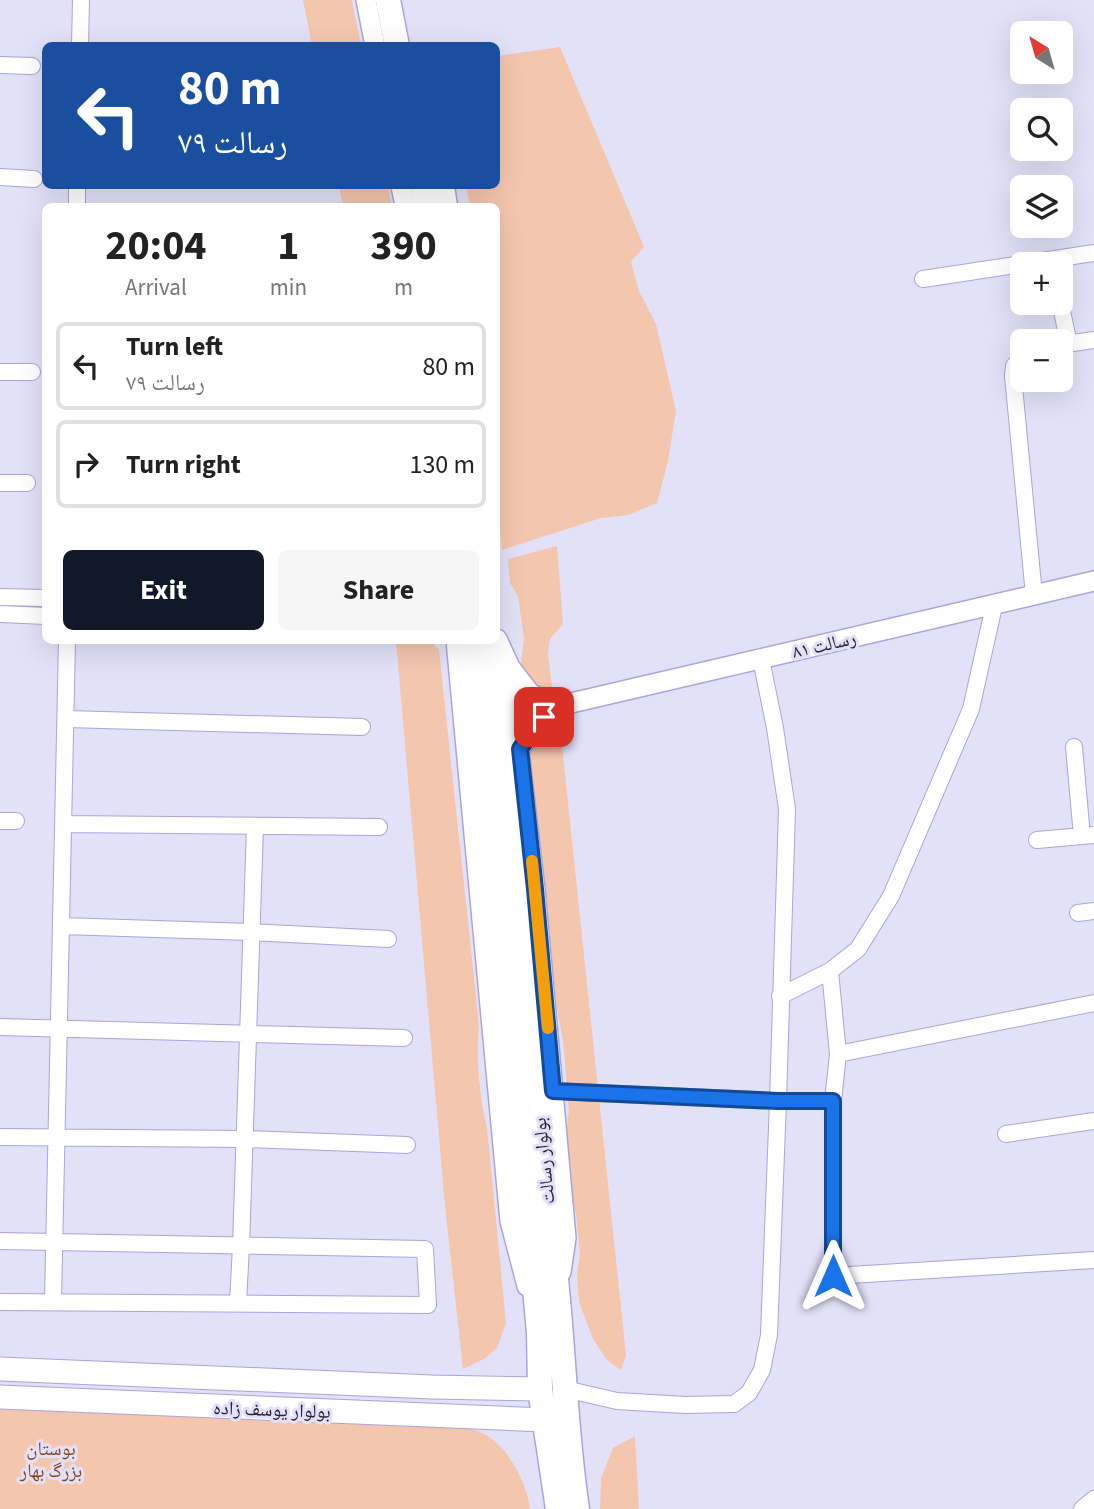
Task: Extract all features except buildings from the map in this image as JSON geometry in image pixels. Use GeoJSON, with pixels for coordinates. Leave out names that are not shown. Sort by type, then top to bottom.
{"type":"FeatureCollection","features":[{"type":"Feature","properties":{"kind":"main road"},"geometry":{"type":"LineString","coordinates":[[388,0],[396,42]]}},
{"type":"Feature","properties":{"kind":"main road"},"geometry":{"type":"LineString","coordinates":[[405,0],[413,42]]}},
{"type":"Feature","properties":{"kind":"main road","name":"بولوار رسالت"},"geometry":{"type":"LineString","coordinates":[[460,644],[539,1333],[552,1389]]}},
{"type":"Feature","properties":{"kind":"main road","name":"بولوار رسالت"},"geometry":{"type":"LineString","coordinates":[[492,644],[558,1294],[552,1389]]}},
{"type":"Feature","properties":{"kind":"main road","name":"بولوار یوسف زاده"},"geometry":{"type":"LineString","coordinates":[[0,1368],[432,1387],[552,1389]]}},
{"type":"Feature","properties":{"kind":"main road"},"geometry":{"type":"LineString","coordinates":[[552,1389],[556,1420],[558,1509]]}},
{"type":"Feature","properties":{"kind":"main road","name":"بولوار یوسف زاده"},"geometry":{"type":"LineString","coordinates":[[0,1397],[556,1420]]}},
{"type":"Feature","properties":{"kind":"main road"},"geometry":{"type":"LineString","coordinates":[[556,1420],[577,1509]]}},
{"type":"Feature","properties":{"kind":"street"},"geometry":{"type":"LineString","coordinates":[[80,42],[81,0]]}},
{"type":"Feature","properties":{"kind":"street"},"geometry":{"type":"LineString","coordinates":[[366,0],[374,42]]}},
{"type":"Feature","properties":{"kind":"street"},"geometry":{"type":"LineString","coordinates":[[0,65],[32,66]]}},
{"type":"Feature","properties":{"kind":"street"},"geometry":{"type":"LineString","coordinates":[[0,177],[34,179]]}},
{"type":"Feature","properties":{"kind":"street"},"geometry":{"type":"LineString","coordinates":[[923,279],[1094,253]]}},
{"type":"Feature","properties":{"kind":"street"},"geometry":{"type":"LineString","coordinates":[[1073,343],[1094,340]]}},
{"type":"Feature","properties":{"kind":"street"},"geometry":{"type":"LineString","coordinates":[[0,372],[32,372]]}},
{"type":"Feature","properties":{"kind":"street"},"geometry":{"type":"LineString","coordinates":[[1015,392],[1034,595]]}},
{"type":"Feature","properties":{"kind":"street"},"geometry":{"type":"LineString","coordinates":[[0,483],[27,483]]}},
{"type":"Feature","properties":{"kind":"street","name":"رسالت ۸۱"},"geometry":{"type":"LineString","coordinates":[[554,707],[1094,581]]}},
{"type":"Feature","properties":{"kind":"street"},"geometry":{"type":"LineString","coordinates":[[0,597],[42,598]]}},
{"type":"Feature","properties":{"kind":"street"},"geometry":{"type":"LineString","coordinates":[[780,996],[830,971],[858,949],[891,896],[971,709],[994,606]]}},
{"type":"Feature","properties":{"kind":"street"},"geometry":{"type":"LineString","coordinates":[[0,614],[42,616]]}},
{"type":"Feature","properties":{"kind":"street"},"geometry":{"type":"LineString","coordinates":[[53,1301],[67,644]]}},
{"type":"Feature","properties":{"kind":"street"},"geometry":{"type":"LineString","coordinates":[[499,644],[509,665],[530,693],[554,707],[534,728],[520,749]]}},
{"type":"Feature","properties":{"kind":"street"},"geometry":{"type":"LineString","coordinates":[[552,1389],[617,1401],[685,1405],[734,1404],[749,1393],[762,1370],[769,1335],[787,809],[761,659]]}},
{"type":"Feature","properties":{"kind":"street"},"geometry":{"type":"LineString","coordinates":[[509,665],[535,889],[566,1238],[558,1294]]}},
{"type":"Feature","properties":{"kind":"street"},"geometry":{"type":"LineString","coordinates":[[66,719],[362,727]]}},
{"type":"Feature","properties":{"kind":"street"},"geometry":{"type":"LineString","coordinates":[[1037,840],[1088,835],[1074,747]]}},
{"type":"Feature","properties":{"kind":"street"},"geometry":{"type":"LineString","coordinates":[[63,824],[379,827]]}},
{"type":"Feature","properties":{"kind":"street"},"geometry":{"type":"LineString","coordinates":[[237,1303],[255,827]]}},
{"type":"Feature","properties":{"kind":"street"},"geometry":{"type":"LineString","coordinates":[[61,926],[388,939]]}},
{"type":"Feature","properties":{"kind":"street"},"geometry":{"type":"LineString","coordinates":[[830,971],[838,1054],[833,1101],[833,1276],[1094,1260]]}},
{"type":"Feature","properties":{"kind":"street"},"geometry":{"type":"LineString","coordinates":[[838,1054],[1094,1003]]}},
{"type":"Feature","properties":{"kind":"street"},"geometry":{"type":"LineString","coordinates":[[0,1027],[404,1038]]}},
{"type":"Feature","properties":{"kind":"street"},"geometry":{"type":"LineString","coordinates":[[553,1091],[833,1101]]}},
{"type":"Feature","properties":{"kind":"street"},"geometry":{"type":"LineString","coordinates":[[1006,1134],[1094,1121]]}},
{"type":"Feature","properties":{"kind":"street"},"geometry":{"type":"LineString","coordinates":[[0,1137],[245,1139],[407,1145]]}},
{"type":"Feature","properties":{"kind":"street"},"geometry":{"type":"LineString","coordinates":[[0,1241],[425,1249],[428,1305],[0,1301]]}},
{"type":"Feature","properties":{"kind":"street"},"geometry":{"type":"LineString","coordinates":[[573,1484],[588,1509]]}},
{"type":"Feature","properties":{"kind":"street"},"geometry":{"type":"LineString","coordinates":[[1082,1509],[1094,1499]]}},
{"type":"Feature","properties":{"kind":"green space"},"geometry":{"type":"Polygon","coordinates":[[[303,0],[352,0],[360,42],[311,42],[303,0]]]}},
{"type":"Feature","properties":{"kind":"green space"},"geometry":{"type":"Polygon","coordinates":[[[560,47],[644,247],[631,262],[639,291],[656,324],[676,411],[668,461],[657,503],[628,515],[601,518],[502,550],[500,203],[469,203],[467,189],[500,189],[500,56],[560,47]]]}},
{"type":"Feature","properties":{"kind":"green space"},"geometry":{"type":"Polygon","coordinates":[[[340,189],[389,189],[391,203],[342,203],[340,189]]]}},
{"type":"Feature","properties":{"kind":"green space"},"geometry":{"type":"Polygon","coordinates":[[[557,546],[563,624],[550,639],[548,654],[553,695],[536,689],[523,671],[521,662],[524,639],[518,596],[510,583],[508,559],[557,546]]]}},
{"type":"Feature","properties":{"kind":"green space"},"geometry":{"type":"Polygon","coordinates":[[[396,644],[434,644],[439,650],[479,1025],[479,1076],[487,1127],[506,1323],[497,1348],[484,1359],[463,1369],[445,1206],[396,644]]]}},
{"type":"Feature","properties":{"kind":"green space"},"geometry":{"type":"Polygon","coordinates":[[[559,717],[626,1355],[621,1370],[607,1360],[593,1339],[579,1302],[577,1276],[580,1253],[576,1214],[570,1193],[566,1132],[569,1111],[563,1040],[557,1010],[528,751],[539,731],[559,717]]]}},
{"type":"Feature","properties":{"kind":"green space","name":"بوستان بزرگ بهار"},"geometry":{"type":"Polygon","coordinates":[[[0,1408],[449,1424],[482,1433],[502,1448],[521,1478],[530,1509],[0,1509],[0,1408]]]}},
{"type":"Feature","properties":{"kind":"green space"},"geometry":{"type":"Polygon","coordinates":[[[635,1436],[639,1509],[600,1509],[601,1478],[613,1448],[635,1436]]]}},
{"type":"Feature","properties":{"kind":"slow traffic"},"geometry":{"type":"LineString","coordinates":[[532,861],[548,1028]]}},
{"type":"Feature","properties":{"kind":"route"},"geometry":{"type":"LineString","coordinates":[[544,717],[520,749],[553,1091],[833,1101],[833,1276]]}}]}
